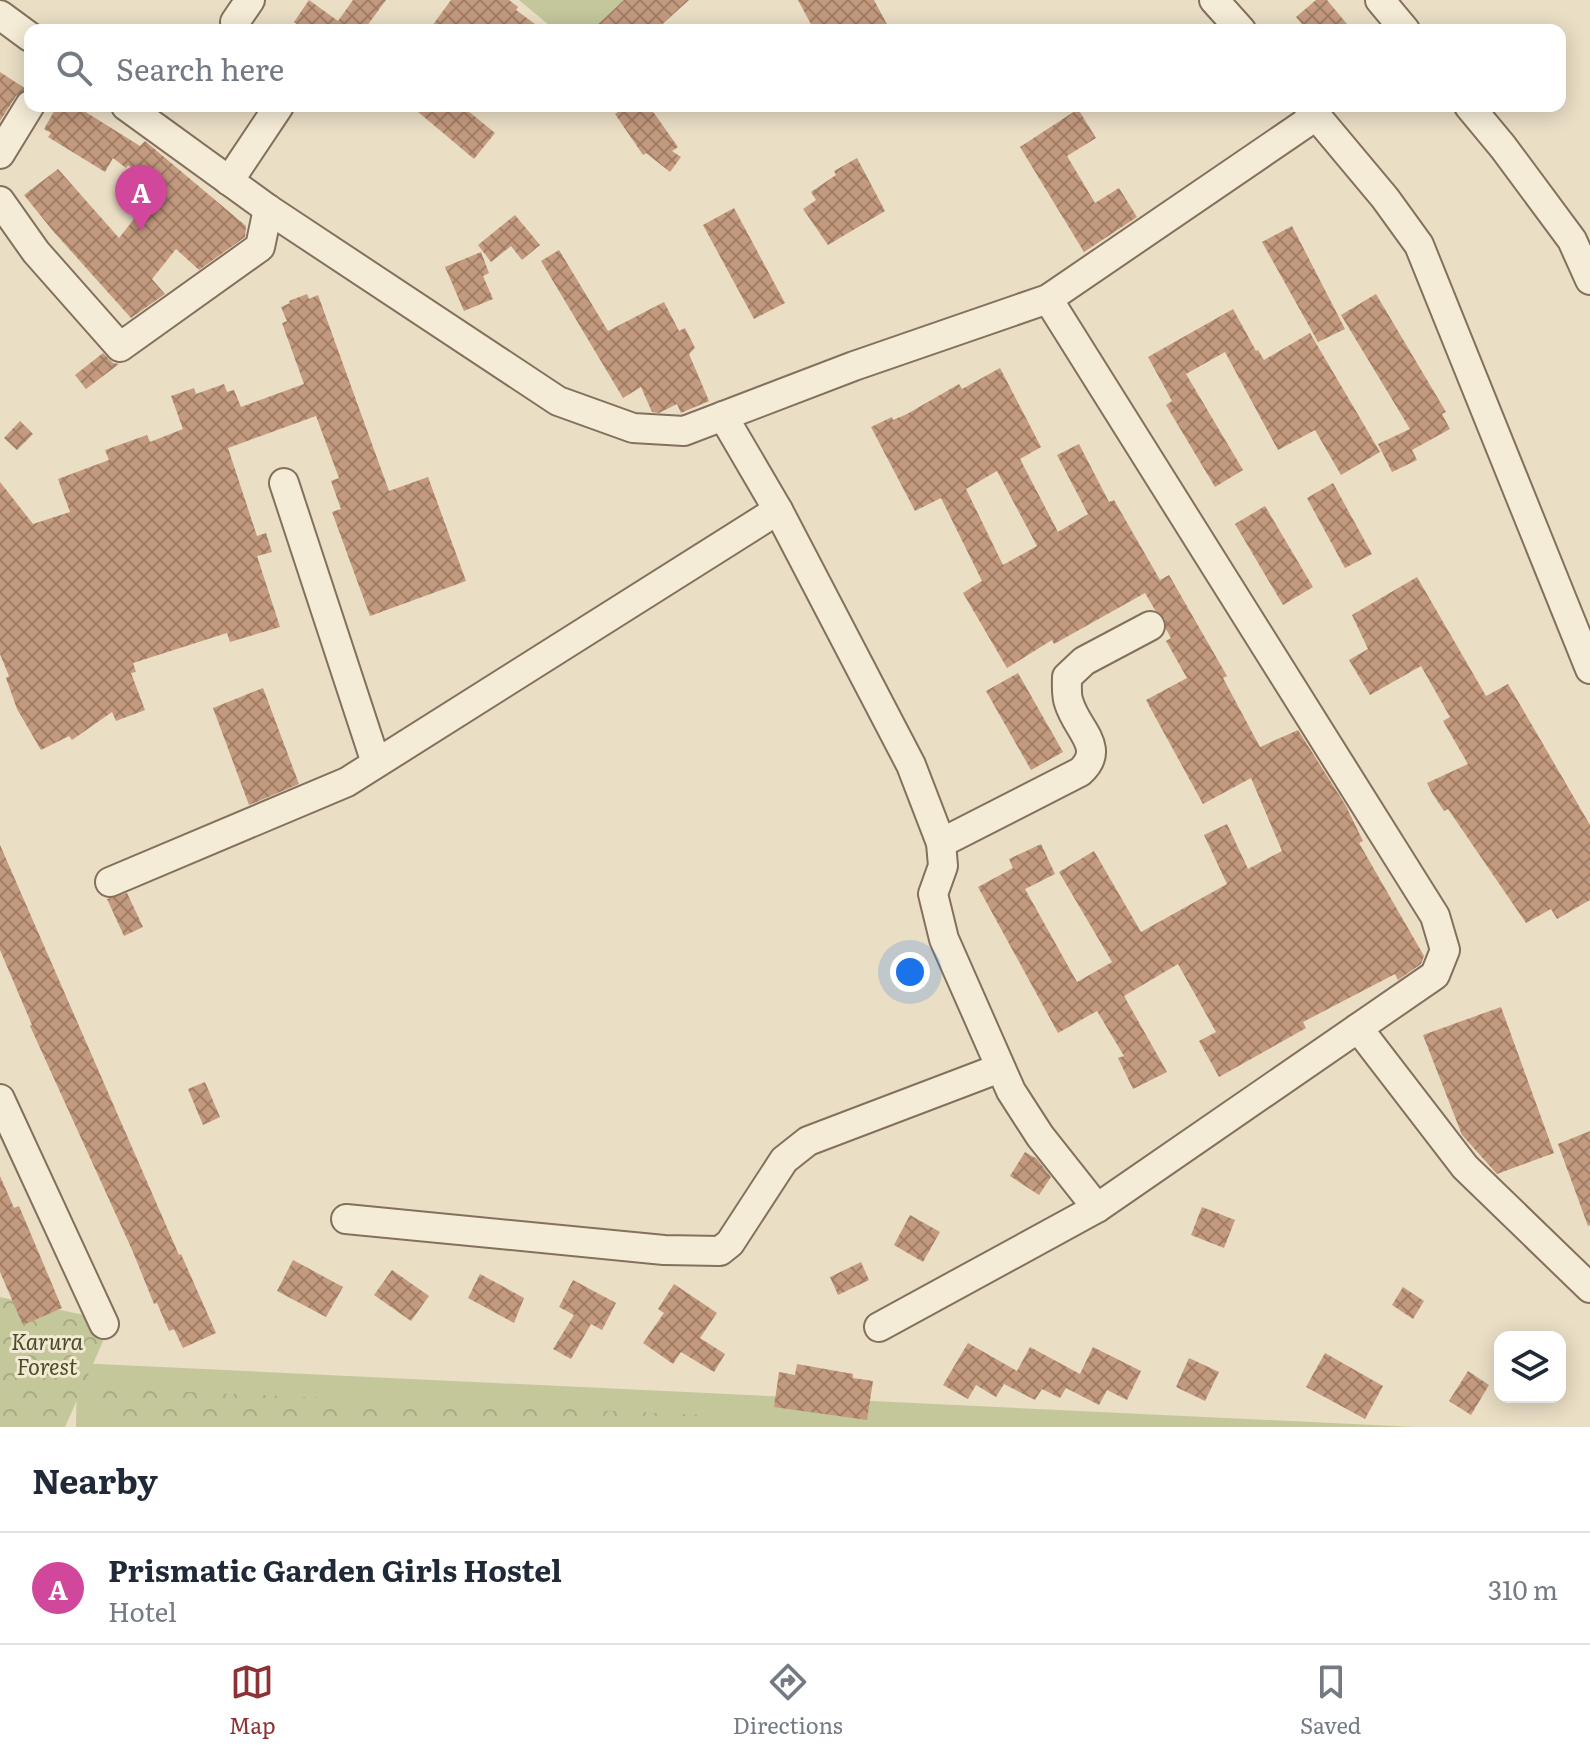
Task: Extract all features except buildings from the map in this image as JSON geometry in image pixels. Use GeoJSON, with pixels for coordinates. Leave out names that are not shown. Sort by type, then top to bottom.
{"type":"FeatureCollection","features":[{"type":"Feature","properties":{"kind":"street"},"geometry":{"type":"LineString","coordinates":[[236,24],[250,0]]}},
{"type":"Feature","properties":{"kind":"street"},"geometry":{"type":"LineString","coordinates":[[1214,0],[1236,24]]}},
{"type":"Feature","properties":{"kind":"street"},"geometry":{"type":"LineString","coordinates":[[1380,0],[1400,24]]}},
{"type":"Feature","properties":{"kind":"street"},"geometry":{"type":"LineString","coordinates":[[0,15],[24,33]]}},
{"type":"Feature","properties":{"kind":"street"},"geometry":{"type":"LineString","coordinates":[[0,154],[26,112]]}},
{"type":"Feature","properties":{"kind":"street"},"geometry":{"type":"LineString","coordinates":[[134,112],[268,209],[558,401],[633,428],[684,431],[854,366],[1048,299],[1311,112]]}},
{"type":"Feature","properties":{"kind":"street"},"geometry":{"type":"LineString","coordinates":[[229,181],[275,112]]}},
{"type":"Feature","properties":{"kind":"street"},"geometry":{"type":"LineString","coordinates":[[1313,112],[1385,198],[1419,245],[1590,669]]}},
{"type":"Feature","properties":{"kind":"street"},"geometry":{"type":"LineString","coordinates":[[1474,112],[1572,240],[1590,280]]}},
{"type":"Feature","properties":{"kind":"street"},"geometry":{"type":"LineString","coordinates":[[0,201],[36,252],[120,347],[260,247],[268,209]]}},
{"type":"Feature","properties":{"kind":"street"},"geometry":{"type":"LineString","coordinates":[[879,1327],[1097,1208],[1435,975],[1445,950],[1435,916],[1048,299]]}},
{"type":"Feature","properties":{"kind":"street"},"geometry":{"type":"LineString","coordinates":[[723,416],[778,510],[911,765],[941,843],[943,866],[933,894],[944,939],[1000,1068],[1017,1104],[1097,1208]]}},
{"type":"Feature","properties":{"kind":"street"},"geometry":{"type":"LineString","coordinates":[[284,483],[376,763]]}},
{"type":"Feature","properties":{"kind":"street"},"geometry":{"type":"LineString","coordinates":[[110,882],[347,782],[778,510]]}},
{"type":"Feature","properties":{"kind":"street"},"geometry":{"type":"LineString","coordinates":[[941,843],[1080,772],[1090,762],[1093,750],[1068,702],[1067,677],[1084,661],[1150,626]]}},
{"type":"Feature","properties":{"kind":"street"},"geometry":{"type":"LineString","coordinates":[[1358,1028],[1465,1167],[1590,1288]]}},
{"type":"Feature","properties":{"kind":"street"},"geometry":{"type":"LineString","coordinates":[[346,1219],[664,1250],[720,1251],[730,1243],[784,1160],[808,1141],[1000,1068]]}},
{"type":"Feature","properties":{"kind":"street"},"geometry":{"type":"LineString","coordinates":[[0,1099],[104,1324]]}},
{"type":"Feature","properties":{"kind":"green space"},"geometry":{"type":"Polygon","coordinates":[[[519,0],[645,0],[615,24],[548,24],[519,0]]]}},
{"type":"Feature","properties":{"kind":"green space","name":"Karura Forest"},"geometry":{"type":"Polygon","coordinates":[[[0,1297],[112,1321],[65,1427],[0,1427],[0,1297]]]}},
{"type":"Feature","properties":{"kind":"green space"},"geometry":{"type":"Polygon","coordinates":[[[77,1363],[1415,1427],[76,1427],[77,1363]]]}},
{"type":"Feature","properties":{"kind":"green space"},"geometry":{"type":"Polygon","coordinates":[[[101,1388],[973,1427],[102,1427],[101,1388]]]}},
{"type":"Feature","properties":{"kind":"place","name":"Prismatic Garden Girls Hostel"},"geometry":{"type":"Point","coordinates":[141,231]}}]}
